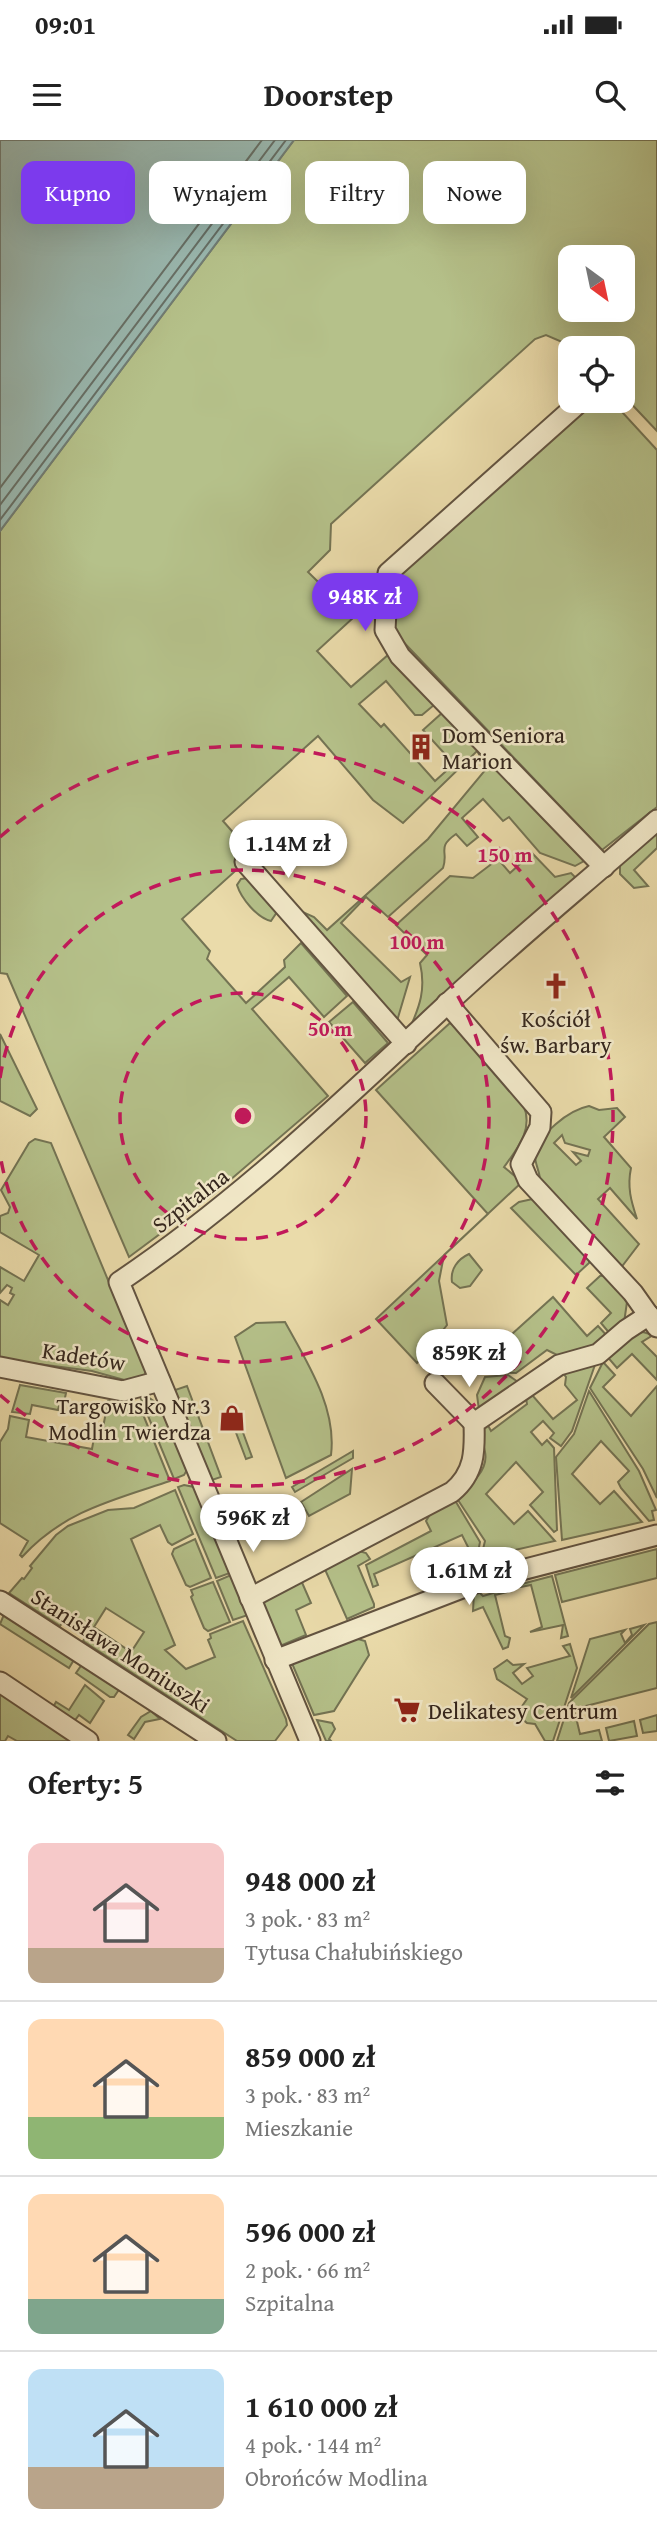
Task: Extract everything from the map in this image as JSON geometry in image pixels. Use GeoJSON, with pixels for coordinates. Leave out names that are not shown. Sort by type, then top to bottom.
{"type":"FeatureCollection","features":[{"type":"Feature","properties":{"kind":"street"},"geometry":{"type":"LineString","coordinates":[[568,413],[388,573],[385,630],[400,656],[604,867]]}},
{"type":"Feature","properties":{"kind":"street","name":"Szpitalna"},"geometry":{"type":"LineString","coordinates":[[310,1741],[118,1282],[170,1248],[253,1182],[406,1044],[447,1003],[657,820]]}},
{"type":"Feature","properties":{"kind":"street"},"geometry":{"type":"LineString","coordinates":[[245,862],[406,1044]]}},
{"type":"Feature","properties":{"kind":"street"},"geometry":{"type":"LineString","coordinates":[[447,1003],[541,1112],[540,1127],[521,1164],[528,1180],[627,1286],[653,1321],[626,1330],[598,1354],[559,1365],[474,1423]]}},
{"type":"Feature","properties":{"kind":"street","name":"Kadetów"},"geometry":{"type":"LineString","coordinates":[[0,1367],[123,1391],[160,1381]]}},
{"type":"Feature","properties":{"kind":"street"},"geometry":{"type":"LineString","coordinates":[[250,1598],[455,1490],[470,1472],[475,1454],[474,1423],[435,1383]]}},
{"type":"Feature","properties":{"kind":"street"},"geometry":{"type":"LineString","coordinates":[[275,1660],[483,1580],[657,1535]]}},
{"type":"Feature","properties":{"kind":"street","name":"Stanisława Moniuszki"},"geometry":{"type":"LineString","coordinates":[[0,1601],[216,1741]]}},
{"type":"Feature","properties":{"kind":"street"},"geometry":{"type":"LineString","coordinates":[[0,1682],[88,1741]]}},
{"type":"Feature","properties":{"kind":"green space"},"geometry":{"type":"Polygon","coordinates":[[[294,140],[657,140],[657,431],[635,408],[635,336],[558,336],[558,340],[546,335],[535,339],[331,524],[330,550],[308,572],[354,617],[317,651],[351,687],[388,655],[434,705],[422,715],[415,715],[386,681],[359,704],[381,727],[384,724],[435,781],[454,764],[423,730],[442,713],[584,861],[575,866],[540,853],[509,817],[503,821],[483,799],[462,818],[478,837],[467,846],[456,834],[450,839],[445,846],[443,868],[388,917],[366,897],[341,923],[401,982],[410,977],[397,1021],[298,910],[314,917],[327,930],[428,839],[487,768],[477,751],[403,823],[373,800],[318,736],[223,821],[253,855],[182,919],[210,951],[207,959],[246,1003],[285,967],[284,960],[301,943],[347,996],[324,1017],[289,977],[252,1009],[328,1096],[215,1193],[129,1257],[7,974],[0,973],[0,531],[231,224],[291,224],[291,161],[278,161],[294,140]]]}},
{"type":"Feature","properties":{"kind":"green space"},"geometry":{"type":"Polygon","coordinates":[[[576,413],[623,413],[657,450],[657,807],[602,850],[392,630],[399,569],[576,413]]]}},
{"type":"Feature","properties":{"kind":"green space"},"geometry":{"type":"Polygon","coordinates":[[[657,827],[657,848],[634,870],[648,886],[634,888],[620,874],[620,865],[657,827]]]}},
{"type":"Feature","properties":{"kind":"green space"},"geometry":{"type":"Polygon","coordinates":[[[532,853],[555,877],[571,873],[577,879],[409,1030],[421,997],[420,963],[427,955],[396,925],[450,876],[473,878],[498,859],[510,873],[532,853]]]}},
{"type":"Feature","properties":{"kind":"green space"},"geometry":{"type":"Polygon","coordinates":[[[248,878],[277,912],[271,921],[255,912],[239,890],[237,885],[241,879],[248,878]]]}},
{"type":"Feature","properties":{"kind":"green space"},"geometry":{"type":"Polygon","coordinates":[[[353,1002],[388,1043],[365,1063],[329,1022],[353,1002]]]}},
{"type":"Feature","properties":{"kind":"green space"},"geometry":{"type":"Polygon","coordinates":[[[450,1023],[462,1029],[523,1104],[526,1113],[523,1138],[504,1167],[522,1182],[488,1214],[376,1090],[450,1023]]]}},
{"type":"Feature","properties":{"kind":"green space"},"geometry":{"type":"Polygon","coordinates":[[[0,1034],[37,1109],[30,1116],[0,1101],[0,1034]]]}},
{"type":"Feature","properties":{"kind":"green space"},"geometry":{"type":"Polygon","coordinates":[[[581,1108],[617,1108],[625,1117],[604,1137],[631,1168],[630,1194],[637,1219],[610,1188],[598,1199],[639,1244],[620,1269],[540,1182],[535,1156],[537,1148],[556,1124],[581,1108]],[[562,1135],[554,1143],[576,1165],[581,1161],[573,1152],[588,1156],[590,1150],[565,1143],[562,1135]]]}},
{"type":"Feature","properties":{"kind":"green space"},"geometry":{"type":"Polygon","coordinates":[[[35,1139],[51,1143],[145,1369],[146,1379],[128,1381],[92,1371],[0,1359],[0,1300],[8,1305],[14,1295],[10,1293],[12,1288],[7,1285],[0,1293],[0,1267],[24,1281],[39,1255],[0,1232],[0,1216],[8,1213],[10,1207],[1,1190],[29,1143],[35,1139]]]}},
{"type":"Feature","properties":{"kind":"green space"},"geometry":{"type":"Polygon","coordinates":[[[537,1198],[590,1256],[589,1263],[576,1275],[511,1208],[519,1202],[537,1198]]]}},
{"type":"Feature","properties":{"kind":"green space"},"geometry":{"type":"Polygon","coordinates":[[[469,1254],[482,1270],[470,1286],[460,1288],[452,1282],[452,1273],[458,1262],[469,1254]]]}},
{"type":"Feature","properties":{"kind":"green space"},"geometry":{"type":"Polygon","coordinates":[[[444,1255],[439,1281],[447,1325],[417,1363],[376,1319],[444,1255]]]}},
{"type":"Feature","properties":{"kind":"green space"},"geometry":{"type":"Polygon","coordinates":[[[608,1275],[627,1302],[624,1323],[611,1335],[601,1323],[611,1313],[587,1288],[600,1276],[608,1275]]]}},
{"type":"Feature","properties":{"kind":"green space"},"geometry":{"type":"Polygon","coordinates":[[[553,1297],[587,1336],[598,1326],[609,1338],[600,1346],[561,1357],[547,1350],[516,1373],[489,1372],[480,1363],[553,1297]]]}},
{"type":"Feature","properties":{"kind":"green space"},"geometry":{"type":"Polygon","coordinates":[[[285,1322],[325,1403],[332,1437],[331,1455],[286,1478],[235,1337],[256,1323],[285,1322]]]}},
{"type":"Feature","properties":{"kind":"green space"},"geometry":{"type":"Polygon","coordinates":[[[632,1333],[653,1335],[642,1342],[657,1357],[657,1380],[632,1354],[617,1368],[605,1354],[632,1333]]]}},
{"type":"Feature","properties":{"kind":"green space"},"geometry":{"type":"Polygon","coordinates":[[[597,1359],[572,1431],[561,1446],[550,1438],[554,1433],[543,1421],[531,1432],[542,1445],[547,1440],[554,1448],[557,1530],[554,1532],[530,1505],[543,1492],[516,1462],[486,1494],[514,1524],[528,1511],[555,1541],[488,1556],[491,1571],[483,1574],[479,1566],[485,1541],[456,1497],[477,1478],[484,1466],[482,1432],[485,1420],[491,1431],[527,1404],[525,1392],[533,1396],[553,1419],[577,1400],[565,1385],[566,1377],[562,1372],[597,1359]]]}},
{"type":"Feature","properties":{"kind":"green space"},"geometry":{"type":"Polygon","coordinates":[[[603,1362],[615,1375],[603,1387],[631,1416],[657,1386],[657,1498],[643,1469],[590,1388],[603,1362]]]}},
{"type":"Feature","properties":{"kind":"green space"},"geometry":{"type":"Polygon","coordinates":[[[508,1375],[518,1382],[479,1410],[477,1395],[485,1377],[508,1375]]]}},
{"type":"Feature","properties":{"kind":"green space"},"geometry":{"type":"Polygon","coordinates":[[[20,1385],[66,1393],[63,1407],[59,1406],[58,1410],[32,1405],[30,1414],[12,1412],[20,1385]]]}},
{"type":"Feature","properties":{"kind":"green space"},"geometry":{"type":"Polygon","coordinates":[[[187,1386],[221,1477],[209,1481],[172,1391],[187,1386]]]}},
{"type":"Feature","properties":{"kind":"green space"},"geometry":{"type":"Polygon","coordinates":[[[589,1391],[639,1471],[656,1510],[652,1511],[654,1520],[649,1521],[621,1488],[618,1482],[629,1471],[601,1441],[572,1474],[600,1504],[614,1491],[642,1522],[562,1540],[556,1457],[574,1434],[589,1391]]]}},
{"type":"Feature","properties":{"kind":"green space"},"geometry":{"type":"Polygon","coordinates":[[[139,1394],[149,1398],[164,1414],[187,1470],[184,1475],[174,1479],[139,1394]]]}},
{"type":"Feature","properties":{"kind":"green space"},"geometry":{"type":"Polygon","coordinates":[[[108,1401],[140,1407],[170,1481],[109,1501],[72,1518],[38,1541],[22,1557],[20,1555],[28,1541],[0,1523],[0,1442],[8,1429],[10,1416],[29,1420],[26,1437],[92,1449],[95,1432],[102,1433],[108,1401]]]}},
{"type":"Feature","properties":{"kind":"green space"},"geometry":{"type":"Polygon","coordinates":[[[238,1419],[252,1457],[246,1459],[232,1422],[238,1419]]]}},
{"type":"Feature","properties":{"kind":"green space"},"geometry":{"type":"Polygon","coordinates":[[[353,1451],[353,1458],[295,1492],[292,1487],[353,1451]]]}},
{"type":"Feature","properties":{"kind":"green space"},"geometry":{"type":"Polygon","coordinates":[[[352,1469],[350,1494],[309,1516],[301,1502],[352,1469]]]}},
{"type":"Feature","properties":{"kind":"green space"},"geometry":{"type":"Polygon","coordinates":[[[178,1487],[194,1487],[230,1573],[216,1578],[178,1487]]]}},
{"type":"Feature","properties":{"kind":"green space"},"geometry":{"type":"Polygon","coordinates":[[[175,1490],[193,1534],[172,1545],[160,1525],[131,1539],[175,1645],[165,1650],[186,1669],[215,1657],[208,1640],[211,1638],[210,1634],[243,1621],[286,1719],[287,1725],[275,1741],[237,1741],[83,1641],[91,1629],[68,1614],[60,1626],[9,1593],[24,1579],[32,1568],[30,1566],[56,1535],[68,1526],[108,1510],[134,1508],[175,1490]],[[106,1608],[94,1627],[131,1652],[144,1632],[106,1608]]]}},
{"type":"Feature","properties":{"kind":"green space"},"geometry":{"type":"Polygon","coordinates":[[[453,1497],[480,1542],[476,1563],[462,1535],[374,1574],[378,1585],[373,1587],[366,1565],[431,1531],[426,1521],[429,1516],[437,1506],[453,1497]]]}},
{"type":"Feature","properties":{"kind":"green space"},"geometry":{"type":"Polygon","coordinates":[[[195,1539],[211,1578],[190,1587],[186,1585],[172,1554],[174,1549],[195,1539]]]}},
{"type":"Feature","properties":{"kind":"green space"},"geometry":{"type":"Polygon","coordinates":[[[657,1549],[657,1578],[562,1602],[555,1575],[657,1549]]]}},
{"type":"Feature","properties":{"kind":"green space"},"geometry":{"type":"Polygon","coordinates":[[[359,1551],[366,1553],[370,1559],[358,1566],[374,1607],[347,1619],[323,1565],[359,1551]]]}},
{"type":"Feature","properties":{"kind":"green space"},"geometry":{"type":"Polygon","coordinates":[[[231,1575],[248,1615],[233,1620],[217,1581],[231,1575]]]}},
{"type":"Feature","properties":{"kind":"green space"},"geometry":{"type":"Polygon","coordinates":[[[552,1576],[568,1636],[561,1638],[563,1625],[530,1632],[542,1627],[531,1585],[518,1585],[552,1576]]]}},
{"type":"Feature","properties":{"kind":"green space"},"geometry":{"type":"Polygon","coordinates":[[[300,1578],[311,1603],[296,1610],[306,1635],[280,1646],[261,1604],[268,1595],[300,1578]]]}},
{"type":"Feature","properties":{"kind":"green space"},"geometry":{"type":"Polygon","coordinates":[[[213,1582],[230,1622],[208,1631],[204,1628],[191,1597],[191,1590],[213,1582]]]}},
{"type":"Feature","properties":{"kind":"green space"},"geometry":{"type":"Polygon","coordinates":[[[506,1589],[507,1592],[495,1595],[505,1636],[510,1638],[508,1647],[503,1649],[483,1607],[473,1611],[474,1593],[478,1591],[483,1596],[506,1589]]]}},
{"type":"Feature","properties":{"kind":"green space"},"geometry":{"type":"Polygon","coordinates":[[[5,1612],[75,1658],[69,1668],[0,1624],[5,1612]]]}},
{"type":"Feature","properties":{"kind":"green space"},"geometry":{"type":"Polygon","coordinates":[[[657,1622],[657,1688],[574,1709],[580,1734],[599,1730],[602,1741],[557,1741],[569,1703],[649,1624],[657,1622]]]}},
{"type":"Feature","properties":{"kind":"green space"},"geometry":{"type":"Polygon","coordinates":[[[644,1625],[571,1698],[590,1639],[625,1630],[621,1634],[625,1643],[632,1635],[630,1629],[644,1625]]]}},
{"type":"Feature","properties":{"kind":"green space"},"geometry":{"type":"Polygon","coordinates":[[[351,1637],[365,1641],[369,1655],[334,1711],[314,1715],[291,1661],[351,1637]]]}},
{"type":"Feature","properties":{"kind":"green space"},"geometry":{"type":"Polygon","coordinates":[[[570,1644],[577,1668],[553,1741],[545,1741],[535,1724],[527,1723],[520,1717],[520,1709],[527,1699],[497,1679],[494,1669],[507,1660],[513,1665],[524,1664],[513,1673],[522,1684],[533,1676],[527,1668],[570,1656],[563,1646],[570,1644]]]}},
{"type":"Feature","properties":{"kind":"green space"},"geometry":{"type":"Polygon","coordinates":[[[83,1663],[120,1688],[114,1697],[110,1697],[76,1673],[83,1663]]]}},
{"type":"Feature","properties":{"kind":"green space"},"geometry":{"type":"Polygon","coordinates":[[[85,1685],[104,1701],[90,1723],[79,1715],[73,1723],[52,1709],[56,1702],[69,1710],[85,1685]]]}},
{"type":"Feature","properties":{"kind":"green space"},"geometry":{"type":"Polygon","coordinates":[[[0,1692],[78,1741],[17,1741],[8,1736],[5,1741],[0,1741],[0,1692]]]}},
{"type":"Feature","properties":{"kind":"green space"},"geometry":{"type":"Polygon","coordinates":[[[151,1711],[160,1719],[145,1722],[134,1739],[128,1735],[141,1717],[151,1711]]]}},
{"type":"Feature","properties":{"kind":"green space"},"geometry":{"type":"Polygon","coordinates":[[[657,1715],[657,1731],[643,1733],[640,1720],[657,1715]]]}},
{"type":"Feature","properties":{"kind":"green space"},"geometry":{"type":"Polygon","coordinates":[[[317,1720],[332,1723],[335,1729],[329,1739],[331,1741],[326,1741],[317,1720]]]}},
{"type":"Feature","properties":{"kind":"green space"},"geometry":{"type":"Polygon","coordinates":[[[634,1721],[637,1736],[609,1741],[606,1728],[634,1721]]]}},
{"type":"Feature","properties":{"kind":"water"},"geometry":{"type":"Polygon","coordinates":[[[0,140],[294,140],[278,161],[149,161],[149,224],[231,224],[0,531],[0,140]]]}},
{"type":"Feature","properties":{"kind":"place","name":"Dom Seniora Marion"},"geometry":{"type":"Point","coordinates":[421,747]}},
{"type":"Feature","properties":{"kind":"place","name":"Kościół św. Barbary"},"geometry":{"type":"Point","coordinates":[556,986]}},
{"type":"Feature","properties":{"kind":"place","name":"Targowisko Nr.3 Modlin Twierdza"},"geometry":{"type":"Point","coordinates":[232,1418]}},
{"type":"Feature","properties":{"kind":"place","name":"Delikatesy Centrum"},"geometry":{"type":"Point","coordinates":[407,1710]}}]}
